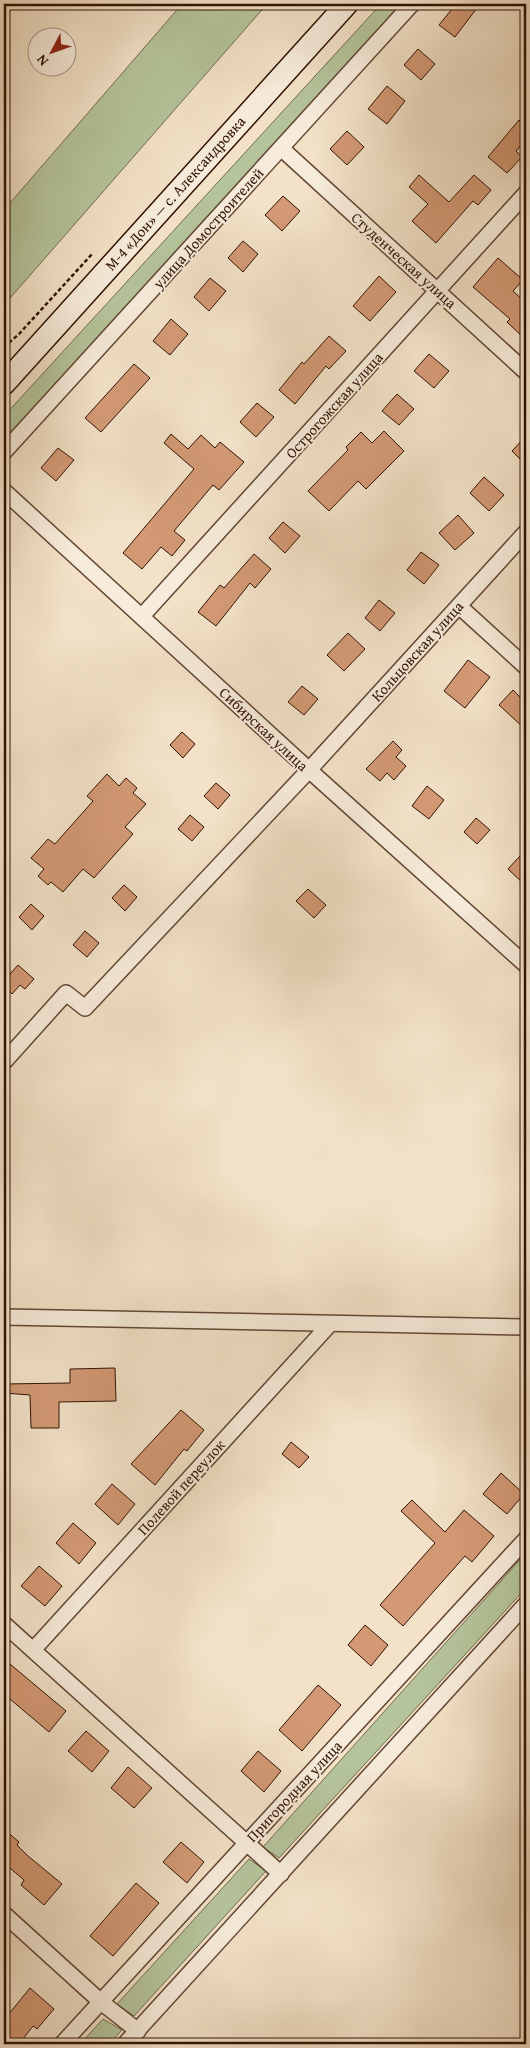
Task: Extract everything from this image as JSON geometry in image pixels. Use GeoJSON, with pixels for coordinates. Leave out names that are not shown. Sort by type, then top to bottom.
{"type":"FeatureCollection","features":[{"type":"Feature","properties":{"kind":"main road","name":"М-4 «Дон» — с. Александровка"},"geometry":{"type":"LineString","coordinates":[[4,384],[347,4]]}},
{"type":"Feature","properties":{"kind":"street","name":"улица Домостроителей"},"geometry":{"type":"LineString","coordinates":[[4,452],[412,4]]}},
{"type":"Feature","properties":{"kind":"street","name":"Студенческая улица"},"geometry":{"type":"LineString","coordinates":[[281,148],[526,372]]}},
{"type":"Feature","properties":{"kind":"street","name":"Острогожская улица"},"geometry":{"type":"LineString","coordinates":[[142,616],[526,193]]}},
{"type":"Feature","properties":{"kind":"street","name":"Сибирская улица"},"geometry":{"type":"LineString","coordinates":[[4,491],[309,770],[526,965]]}},
{"type":"Feature","properties":{"kind":"street","name":"Кольцовская улица"},"geometry":{"type":"LineString","coordinates":[[4,1062],[66,993],[85,1008],[309,770],[526,532]]}},
{"type":"Feature","properties":{"kind":"street"},"geometry":{"type":"LineString","coordinates":[[459,606],[526,667]]}},
{"type":"Feature","properties":{"kind":"street"},"geometry":{"type":"LineString","coordinates":[[4,1318],[526,1327]]}},
{"type":"Feature","properties":{"kind":"street","name":"Полевой переулок"},"geometry":{"type":"LineString","coordinates":[[33,1650],[330,1324]]}},
{"type":"Feature","properties":{"kind":"street","name":"Пригородная улица"},"geometry":{"type":"LineString","coordinates":[[62,2044],[526,1539]]}},
{"type":"Feature","properties":{"kind":"street"},"geometry":{"type":"LineString","coordinates":[[125,2044],[526,1604]]}},
{"type":"Feature","properties":{"kind":"street"},"geometry":{"type":"LineString","coordinates":[[4,1624],[281,1874]]}},
{"type":"Feature","properties":{"kind":"street"},"geometry":{"type":"LineString","coordinates":[[4,1914],[101,2002],[138,2031]]}},
{"type":"Feature","properties":{"kind":"path"},"geometry":{"type":"LineString","coordinates":[[4,347],[19,334],[93,253]]}},
{"type":"Feature","properties":{"kind":"green space"},"geometry":{"type":"Polygon","coordinates":[[[182,4],[267,4],[4,305],[4,210],[182,4]]]}},
{"type":"Feature","properties":{"kind":"green space"},"geometry":{"type":"Polygon","coordinates":[[[381,4],[401,4],[4,442],[4,416],[381,4]]]}},
{"type":"Feature","properties":{"kind":"green space"},"geometry":{"type":"Polygon","coordinates":[[[526,1553],[526,1588],[279,1858],[263,1847],[526,1553]]]}},
{"type":"Feature","properties":{"kind":"green space"},"geometry":{"type":"Polygon","coordinates":[[[249,1859],[266,1871],[134,2016],[117,2004],[249,1859]]]}},
{"type":"Feature","properties":{"kind":"green space"},"geometry":{"type":"Polygon","coordinates":[[[103,2019],[122,2030],[109,2044],[80,2044],[103,2019]]]}},
{"type":"Feature","properties":{"kind":"building"},"geometry":{"type":"Polygon","coordinates":[[[456,4],[480,4],[455,37],[439,25],[456,4]]]}},
{"type":"Feature","properties":{"kind":"building"},"geometry":{"type":"Polygon","coordinates":[[[418,49],[435,64],[421,80],[404,65],[418,49]]]}},
{"type":"Feature","properties":{"kind":"building"},"geometry":{"type":"Polygon","coordinates":[[[387,86],[405,101],[387,124],[368,109],[387,86]]]}},
{"type":"Feature","properties":{"kind":"building"},"geometry":{"type":"Polygon","coordinates":[[[519,120],[526,127],[526,139],[516,151],[522,157],[507,173],[488,157],[519,120]]]}},
{"type":"Feature","properties":{"kind":"building"},"geometry":{"type":"Polygon","coordinates":[[[347,131],[364,147],[347,165],[330,149],[347,131]]]}},
{"type":"Feature","properties":{"kind":"building"},"geometry":{"type":"Polygon","coordinates":[[[419,175],[449,202],[474,175],[491,190],[478,205],[473,201],[436,243],[412,221],[428,204],[409,187],[419,175]]]}},
{"type":"Feature","properties":{"kind":"building"},"geometry":{"type":"Polygon","coordinates":[[[283,196],[300,211],[282,231],[265,215],[283,196]]]}},
{"type":"Feature","properties":{"kind":"building"},"geometry":{"type":"Polygon","coordinates":[[[243,241],[258,254],[243,272],[228,258],[243,241]]]}},
{"type":"Feature","properties":{"kind":"building"},"geometry":{"type":"Polygon","coordinates":[[[498,258],[523,280],[513,291],[526,303],[526,340],[507,322],[510,319],[473,287],[498,258]]]}},
{"type":"Feature","properties":{"kind":"building"},"geometry":{"type":"Polygon","coordinates":[[[379,276],[396,292],[370,321],[353,306],[379,276]]]}},
{"type":"Feature","properties":{"kind":"building"},"geometry":{"type":"Polygon","coordinates":[[[210,278],[226,291],[209,311],[194,297],[210,278]]]}},
{"type":"Feature","properties":{"kind":"building"},"geometry":{"type":"Polygon","coordinates":[[[171,319],[188,334],[170,355],[153,341],[171,319]]]}},
{"type":"Feature","properties":{"kind":"building"},"geometry":{"type":"Polygon","coordinates":[[[329,336],[346,351],[329,369],[326,366],[295,404],[279,390],[302,362],[304,364],[329,336]]]}},
{"type":"Feature","properties":{"kind":"building"},"geometry":{"type":"Polygon","coordinates":[[[429,354],[449,371],[434,388],[414,371],[429,354]]]}},
{"type":"Feature","properties":{"kind":"building"},"geometry":{"type":"Polygon","coordinates":[[[134,364],[150,378],[101,432],[85,418],[134,364]]]}},
{"type":"Feature","properties":{"kind":"building"},"geometry":{"type":"Polygon","coordinates":[[[397,394],[414,409],[399,425],[382,411],[397,394]]]}},
{"type":"Feature","properties":{"kind":"building"},"geometry":{"type":"Polygon","coordinates":[[[257,403],[274,417],[256,437],[240,422],[257,403]]]}},
{"type":"Feature","properties":{"kind":"building"},"geometry":{"type":"Polygon","coordinates":[[[384,431],[404,451],[366,489],[358,481],[329,511],[308,491],[348,450],[346,447],[361,432],[372,443],[384,431]]]}},
{"type":"Feature","properties":{"kind":"building"},"geometry":{"type":"Polygon","coordinates":[[[171,434],[188,449],[201,435],[215,448],[220,442],[244,462],[219,490],[213,485],[174,531],[185,540],[172,556],[161,547],[142,569],[123,553],[194,469],[164,443],[171,434]]]}},
{"type":"Feature","properties":{"kind":"building"},"geometry":{"type":"Polygon","coordinates":[[[526,436],[526,465],[512,451],[526,436]]]}},
{"type":"Feature","properties":{"kind":"building"},"geometry":{"type":"Polygon","coordinates":[[[58,448],[74,460],[56,481],[41,468],[58,448]]]}},
{"type":"Feature","properties":{"kind":"building"},"geometry":{"type":"Polygon","coordinates":[[[484,477],[504,495],[489,511],[470,493],[484,477]]]}},
{"type":"Feature","properties":{"kind":"building"},"geometry":{"type":"Polygon","coordinates":[[[458,515],[474,533],[455,550],[439,533],[458,515]]]}},
{"type":"Feature","properties":{"kind":"building"},"geometry":{"type":"Polygon","coordinates":[[[283,522],[300,536],[285,553],[269,538],[283,522]]]}},
{"type":"Feature","properties":{"kind":"building"},"geometry":{"type":"Polygon","coordinates":[[[421,552],[439,565],[424,584],[407,570],[421,552]]]}},
{"type":"Feature","properties":{"kind":"building"},"geometry":{"type":"Polygon","coordinates":[[[254,554],[271,569],[255,588],[250,583],[216,626],[198,612],[220,585],[224,588],[254,554]]]}},
{"type":"Feature","properties":{"kind":"building"},"geometry":{"type":"Polygon","coordinates":[[[379,600],[395,613],[380,631],[365,618],[379,600]]]}},
{"type":"Feature","properties":{"kind":"building"},"geometry":{"type":"Polygon","coordinates":[[[348,633],[365,649],[344,671],[327,655],[348,633]]]}},
{"type":"Feature","properties":{"kind":"building"},"geometry":{"type":"Polygon","coordinates":[[[468,660],[490,677],[465,708],[444,691],[468,660]]]}},
{"type":"Feature","properties":{"kind":"building"},"geometry":{"type":"Polygon","coordinates":[[[302,686],[318,699],[304,715],[288,702],[302,686]]]}},
{"type":"Feature","properties":{"kind":"building"},"geometry":{"type":"Polygon","coordinates":[[[513,690],[526,703],[526,730],[499,705],[513,690]]]}},
{"type":"Feature","properties":{"kind":"building"},"geometry":{"type":"Polygon","coordinates":[[[182,732],[195,744],[183,758],[170,745],[182,732]]]}},
{"type":"Feature","properties":{"kind":"building"},"geometry":{"type":"Polygon","coordinates":[[[393,741],[402,750],[396,757],[406,766],[394,780],[387,773],[380,781],[366,769],[393,741]]]}},
{"type":"Feature","properties":{"kind":"building"},"geometry":{"type":"Polygon","coordinates":[[[107,774],[119,786],[126,778],[137,788],[133,793],[146,804],[125,827],[133,834],[94,878],[83,869],[63,892],[51,882],[48,885],[38,876],[44,869],[31,858],[48,839],[55,844],[93,801],[87,796],[107,774]]]}},
{"type":"Feature","properties":{"kind":"building"},"geometry":{"type":"Polygon","coordinates":[[[216,783],[230,795],[218,809],[204,796],[216,783]]]}},
{"type":"Feature","properties":{"kind":"building"},"geometry":{"type":"Polygon","coordinates":[[[427,786],[444,800],[429,819],[412,806],[427,786]]]}},
{"type":"Feature","properties":{"kind":"building"},"geometry":{"type":"Polygon","coordinates":[[[190,815],[204,827],[192,841],[178,829],[190,815]]]}},
{"type":"Feature","properties":{"kind":"building"},"geometry":{"type":"Polygon","coordinates":[[[476,818],[490,830],[477,844],[464,832],[476,818]]]}},
{"type":"Feature","properties":{"kind":"building"},"geometry":{"type":"Polygon","coordinates":[[[520,856],[526,861],[526,886],[508,869],[520,856]]]}},
{"type":"Feature","properties":{"kind":"building"},"geometry":{"type":"Polygon","coordinates":[[[124,885],[137,897],[125,911],[112,898],[124,885]]]}},
{"type":"Feature","properties":{"kind":"building"},"geometry":{"type":"Polygon","coordinates":[[[308,889],[326,905],[314,918],[296,901],[308,889]]]}},
{"type":"Feature","properties":{"kind":"building"},"geometry":{"type":"Polygon","coordinates":[[[31,904],[44,916],[32,930],[19,917],[31,904]]]}},
{"type":"Feature","properties":{"kind":"building"},"geometry":{"type":"Polygon","coordinates":[[[85,931],[99,943],[87,957],[73,945],[85,931]]]}},
{"type":"Feature","properties":{"kind":"building"},"geometry":{"type":"Polygon","coordinates":[[[18,965],[34,979],[25,989],[20,985],[12,994],[4,986],[4,981],[18,965]]]}},
{"type":"Feature","properties":{"kind":"building"},"geometry":{"type":"Polygon","coordinates":[[[115,1368],[116,1401],[59,1402],[59,1428],[31,1428],[30,1395],[4,1393],[4,1384],[70,1383],[70,1369],[115,1368]]]}},
{"type":"Feature","properties":{"kind":"building"},"geometry":{"type":"Polygon","coordinates":[[[181,1410],[204,1430],[187,1451],[184,1449],[155,1485],[131,1464],[181,1410]]]}},
{"type":"Feature","properties":{"kind":"building"},"geometry":{"type":"Polygon","coordinates":[[[291,1442],[309,1457],[299,1468],[282,1454],[291,1442]]]}},
{"type":"Feature","properties":{"kind":"building"},"geometry":{"type":"Polygon","coordinates":[[[501,1473],[524,1494],[507,1514],[483,1494],[501,1473]]]}},
{"type":"Feature","properties":{"kind":"building"},"geometry":{"type":"Polygon","coordinates":[[[112,1484],[135,1504],[118,1525],[95,1504],[112,1484]]]}},
{"type":"Feature","properties":{"kind":"building"},"geometry":{"type":"Polygon","coordinates":[[[412,1500],[445,1532],[464,1510],[494,1536],[472,1562],[465,1556],[403,1626],[380,1605],[435,1543],[401,1511],[412,1500]]]}},
{"type":"Feature","properties":{"kind":"building"},"geometry":{"type":"Polygon","coordinates":[[[73,1523],[96,1543],[79,1564],[56,1543],[73,1523]]]}},
{"type":"Feature","properties":{"kind":"building"},"geometry":{"type":"Polygon","coordinates":[[[39,1566],[62,1586],[45,1606],[21,1586],[39,1566]]]}},
{"type":"Feature","properties":{"kind":"building"},"geometry":{"type":"Polygon","coordinates":[[[365,1625],[388,1645],[371,1666],[348,1645],[365,1625]]]}},
{"type":"Feature","properties":{"kind":"building"},"geometry":{"type":"Polygon","coordinates":[[[4,1659],[66,1711],[49,1732],[4,1694],[4,1659]]]}},
{"type":"Feature","properties":{"kind":"building"},"geometry":{"type":"Polygon","coordinates":[[[318,1685],[341,1705],[302,1751],[279,1730],[318,1685]]]}},
{"type":"Feature","properties":{"kind":"building"},"geometry":{"type":"Polygon","coordinates":[[[86,1731],[109,1751],[92,1772],[68,1751],[86,1731]]]}},
{"type":"Feature","properties":{"kind":"building"},"geometry":{"type":"Polygon","coordinates":[[[258,1751],[281,1771],[264,1792],[241,1771],[258,1751]]]}},
{"type":"Feature","properties":{"kind":"building"},"geometry":{"type":"Polygon","coordinates":[[[128,1767],[152,1788],[134,1808],[111,1788],[128,1767]]]}},
{"type":"Feature","properties":{"kind":"building"},"geometry":{"type":"Polygon","coordinates":[[[4,1829],[19,1842],[17,1845],[28,1856],[62,1884],[44,1905],[21,1885],[24,1880],[4,1863],[4,1829]]]}},
{"type":"Feature","properties":{"kind":"building"},"geometry":{"type":"Polygon","coordinates":[[[181,1842],[204,1862],[187,1883],[163,1862],[181,1842]]]}},
{"type":"Feature","properties":{"kind":"building"},"geometry":{"type":"Polygon","coordinates":[[[136,1883],[159,1903],[113,1956],[90,1936],[136,1883]]]}},
{"type":"Feature","properties":{"kind":"building"},"geometry":{"type":"Polygon","coordinates":[[[30,1988],[54,2009],[37,2029],[33,2026],[19,2044],[4,2044],[4,2020],[30,1988]]]}}]}
